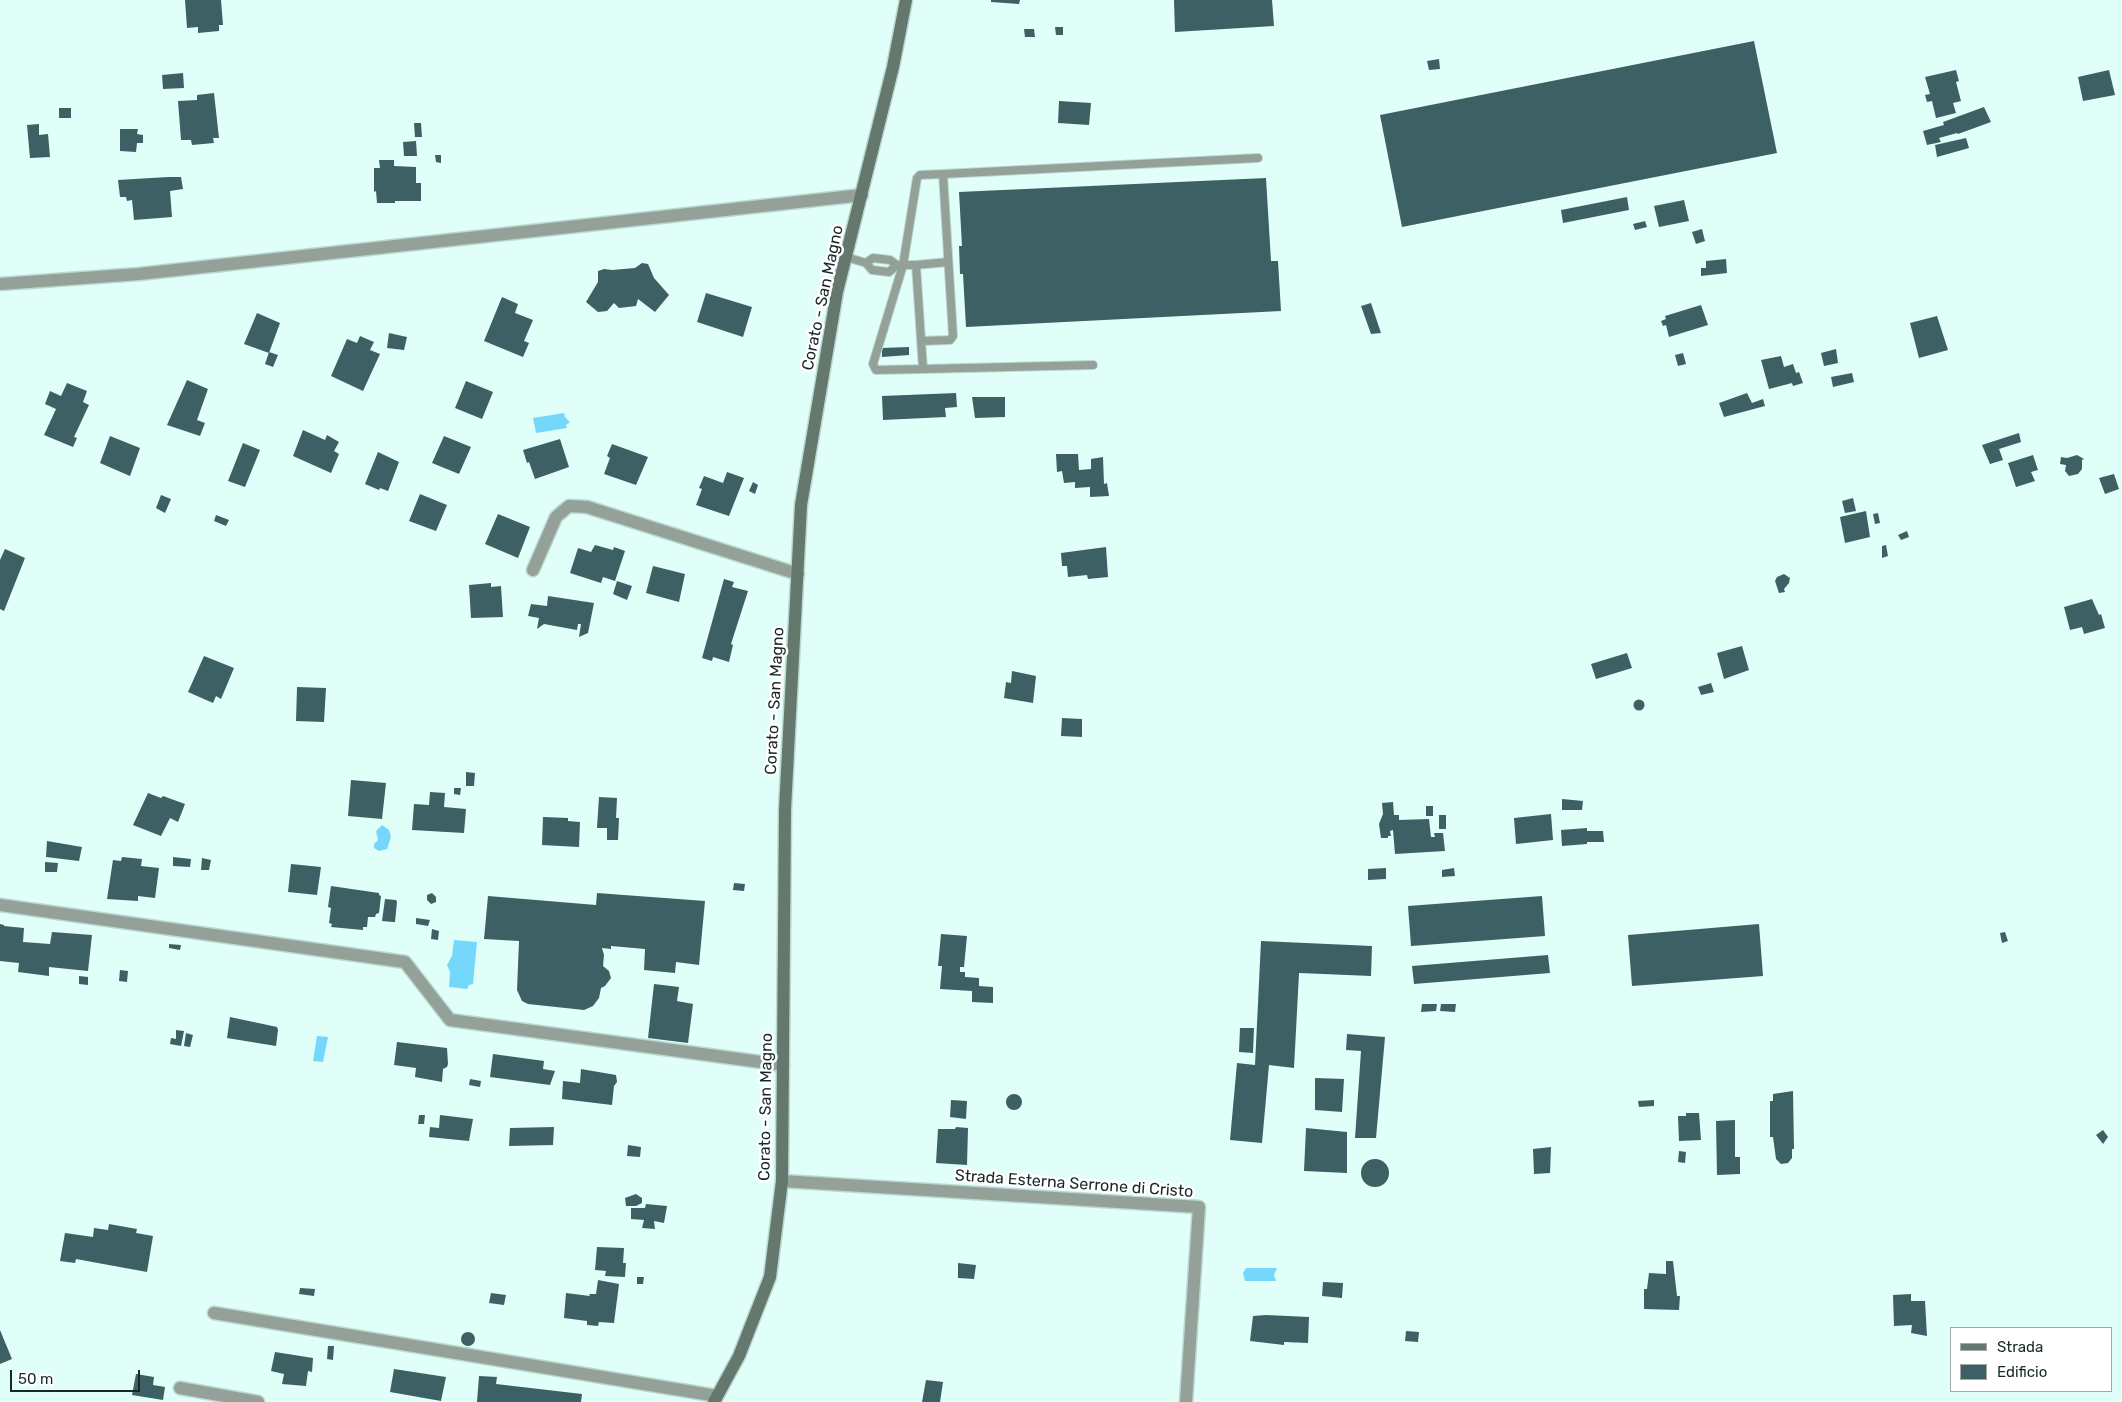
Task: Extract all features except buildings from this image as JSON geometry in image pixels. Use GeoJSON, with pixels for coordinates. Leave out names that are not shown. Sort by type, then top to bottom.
{"type":"FeatureCollection","features":[{"type":"Feature","properties":{"kind":"main road","name":"Corato - San Magno"},"geometry":{"type":"LineString","coordinates":[[716,1399],[739,1356],[770,1277],[782,1181],[785,809],[801,505],[836,302],[893,67],[906,0]]}},
{"type":"Feature","properties":{"kind":"street"},"geometry":{"type":"LineString","coordinates":[[0,284],[139,274],[862,195]]}},
{"type":"Feature","properties":{"kind":"street"},"geometry":{"type":"LineString","coordinates":[[533,570],[556,517],[569,506],[587,507],[798,574]]}},
{"type":"Feature","properties":{"kind":"street"},"geometry":{"type":"LineString","coordinates":[[0,905],[405,962],[450,1020],[783,1065]]}},
{"type":"Feature","properties":{"kind":"street","name":"Strada Esterna Serrone di Cristo"},"geometry":{"type":"LineString","coordinates":[[782,1181],[1199,1207],[1186,1402]]}},
{"type":"Feature","properties":{"kind":"street"},"geometry":{"type":"LineString","coordinates":[[214,1313],[716,1399]]}},
{"type":"Feature","properties":{"kind":"street"},"geometry":{"type":"LineString","coordinates":[[180,1388],[258,1402]]}},
{"type":"Feature","properties":{"kind":"lane"},"geometry":{"type":"LineString","coordinates":[[1093,365],[876,370],[873,364],[900,265],[917,178],[920,175],[1258,158]]}},
{"type":"Feature","properties":{"kind":"lane"},"geometry":{"type":"LineString","coordinates":[[921,341],[950,340],[954,336],[943,174]]}},
{"type":"Feature","properties":{"kind":"lane"},"geometry":{"type":"LineString","coordinates":[[846,257],[866,263],[872,270],[889,272],[900,265]]}},
{"type":"Feature","properties":{"kind":"lane"},"geometry":{"type":"LineString","coordinates":[[866,263],[873,258],[890,260],[900,265],[948,262]]}},
{"type":"Feature","properties":{"kind":"lane"},"geometry":{"type":"LineString","coordinates":[[916,265],[923,369]]}},
{"type":"Feature","properties":{"kind":"water"},"geometry":{"type":"Polygon","coordinates":[[[564,413],[570,422],[566,425],[567,428],[536,433],[533,418],[564,413]]]}},
{"type":"Feature","properties":{"kind":"water"},"geometry":{"type":"Polygon","coordinates":[[[382,825],[389,830],[391,837],[387,849],[379,851],[374,848],[374,844],[378,840],[376,831],[382,825]]]}},
{"type":"Feature","properties":{"kind":"water"},"geometry":{"type":"Polygon","coordinates":[[[454,940],[477,942],[473,984],[469,985],[467,989],[449,987],[450,972],[447,965],[452,956],[454,940]]]}},
{"type":"Feature","properties":{"kind":"water"},"geometry":{"type":"Polygon","coordinates":[[[317,1036],[328,1037],[323,1062],[313,1061],[317,1036]]]}},
{"type":"Feature","properties":{"kind":"water"},"geometry":{"type":"Polygon","coordinates":[[[1246,1268],[1277,1268],[1274,1275],[1276,1281],[1245,1281],[1243,1273],[1246,1268]]]}}]}
